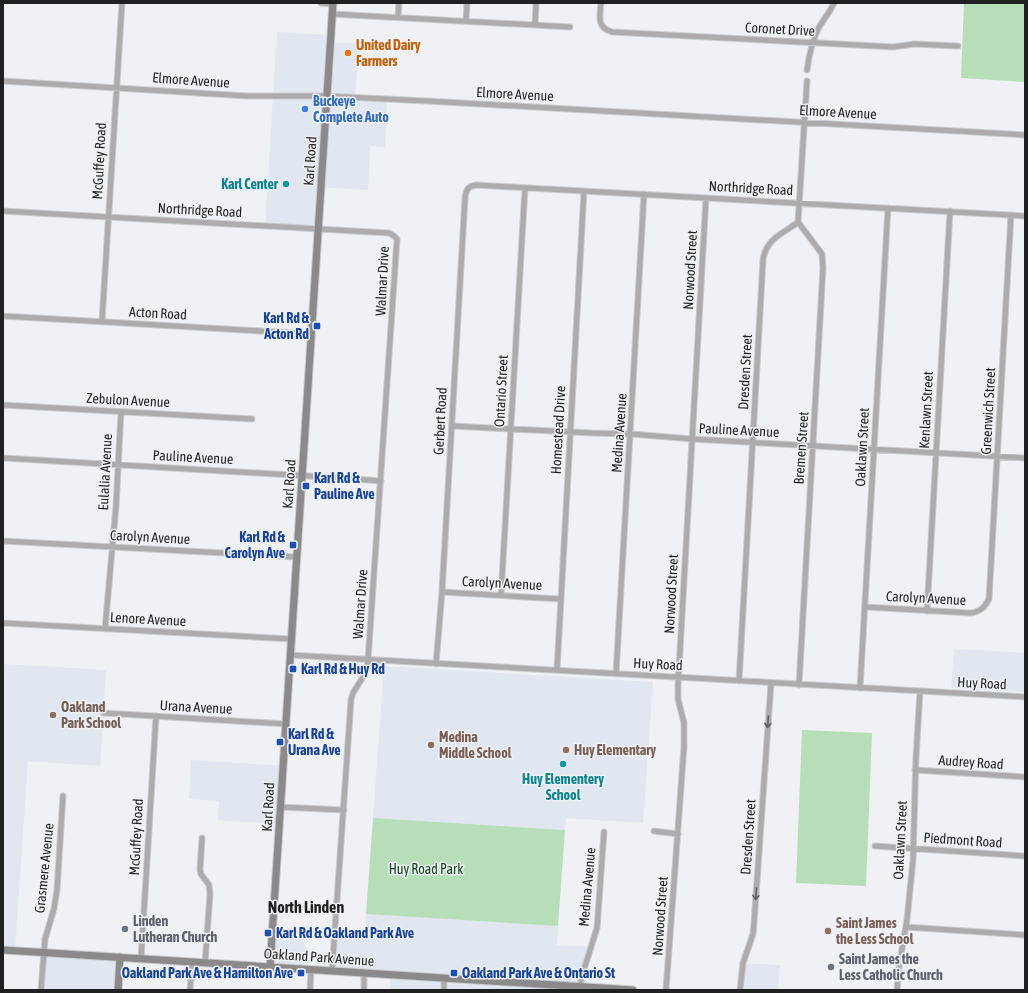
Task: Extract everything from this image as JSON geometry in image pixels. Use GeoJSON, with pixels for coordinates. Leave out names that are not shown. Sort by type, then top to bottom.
{"type":"FeatureCollection","features":[{"type":"Feature","properties":{"kind":"main road","name":"Karl Road"},"geometry":{"type":"LineString","coordinates":[[270,967],[333,3]]}},
{"type":"Feature","properties":{"kind":"main road","name":"Oakland Park Avenue"},"geometry":{"type":"LineString","coordinates":[[3,950],[581,988],[633,990]]}},
{"type":"Feature","properties":{"kind":"main road"},"geometry":{"type":"LineString","coordinates":[[118,990],[120,958]]}},
{"type":"Feature","properties":{"kind":"street","name":"McGuffey Road"},"geometry":{"type":"LineString","coordinates":[[102,321],[122,3]]}},
{"type":"Feature","properties":{"kind":"street"},"geometry":{"type":"LineString","coordinates":[[321,3],[333,3]]}},
{"type":"Feature","properties":{"kind":"street"},"geometry":{"type":"LineString","coordinates":[[398,17],[399,3]]}},
{"type":"Feature","properties":{"kind":"street"},"geometry":{"type":"LineString","coordinates":[[466,21],[467,3]]}},
{"type":"Feature","properties":{"kind":"street"},"geometry":{"type":"LineString","coordinates":[[535,25],[536,3]]}},
{"type":"Feature","properties":{"kind":"street","name":"Coronet Drive"},"geometry":{"type":"LineString","coordinates":[[601,3],[600,18],[602,27],[612,32],[887,47],[914,44],[958,46]]}},
{"type":"Feature","properties":{"kind":"street"},"geometry":{"type":"LineString","coordinates":[[807,70],[812,43],[834,3]]}},
{"type":"Feature","properties":{"kind":"street"},"geometry":{"type":"LineString","coordinates":[[332,14],[570,27]]}},
{"type":"Feature","properties":{"kind":"street","name":"Elmore Avenue"},"geometry":{"type":"LineString","coordinates":[[3,81],[249,96],[328,96],[427,100],[1025,135]]}},
{"type":"Feature","properties":{"kind":"street"},"geometry":{"type":"LineString","coordinates":[[798,222],[807,81]]}},
{"type":"Feature","properties":{"kind":"street","name":"Northridge Road"},"geometry":{"type":"LineString","coordinates":[[476,184],[1025,216]]}},
{"type":"Feature","properties":{"kind":"street","name":"Gerbert Road"},"geometry":{"type":"LineString","coordinates":[[436,664],[442,592],[465,198],[468,187],[476,184]]}},
{"type":"Feature","properties":{"kind":"street","name":"Ontario Street"},"geometry":{"type":"LineString","coordinates":[[501,595],[525,188]]}},
{"type":"Feature","properties":{"kind":"street","name":"Homestead Drive"},"geometry":{"type":"LineString","coordinates":[[557,670],[584,191]]}},
{"type":"Feature","properties":{"kind":"street","name":"Medina Avenue"},"geometry":{"type":"LineString","coordinates":[[616,674],[644,194]]}},
{"type":"Feature","properties":{"kind":"street","name":"Norwood Street"},"geometry":{"type":"LineString","coordinates":[[666,990],[685,734],[678,693],[678,678],[706,198]]}},
{"type":"Feature","properties":{"kind":"street","name":"Oaklawn Street"},"geometry":{"type":"LineString","coordinates":[[860,688],[888,208]]}},
{"type":"Feature","properties":{"kind":"street","name":"Northridge Road"},"geometry":{"type":"LineString","coordinates":[[3,211],[389,233],[394,236]]}},
{"type":"Feature","properties":{"kind":"street","name":"Kenlawn Street"},"geometry":{"type":"LineString","coordinates":[[927,611],[950,212]]}},
{"type":"Feature","properties":{"kind":"street","name":"Greenwich Street"},"geometry":{"type":"LineString","coordinates":[[984,608],[989,599],[990,590],[1011,215]]}},
{"type":"Feature","properties":{"kind":"street","name":"Dresden Street"},"geometry":{"type":"LineString","coordinates":[[739,681],[764,253],[770,242],[798,222]]}},
{"type":"Feature","properties":{"kind":"street","name":"Bremen Street"},"geometry":{"type":"LineString","coordinates":[[798,222],[822,254],[824,268],[799,684]]}},
{"type":"Feature","properties":{"kind":"street","name":"Walmar Drive"},"geometry":{"type":"LineString","coordinates":[[332,971],[351,700],[353,693],[366,672],[368,660],[397,242],[394,236]]}},
{"type":"Feature","properties":{"kind":"street","name":"Acton Road"},"geometry":{"type":"LineString","coordinates":[[3,316],[312,334]]}},
{"type":"Feature","properties":{"kind":"street","name":"Zebulon Avenue"},"geometry":{"type":"LineString","coordinates":[[3,406],[252,420]]}},
{"type":"Feature","properties":{"kind":"street","name":"Eulalia Avenue"},"geometry":{"type":"LineString","coordinates":[[105,629],[121,412]]}},
{"type":"Feature","properties":{"kind":"street","name":"Pauline Avenue"},"geometry":{"type":"LineString","coordinates":[[452,426],[631,434],[753,443],[1025,458]]}},
{"type":"Feature","properties":{"kind":"street","name":"Pauline Avenue"},"geometry":{"type":"LineString","coordinates":[[3,458],[353,478],[381,482]]}},
{"type":"Feature","properties":{"kind":"street","name":"Carolyn Avenue"},"geometry":{"type":"LineString","coordinates":[[3,541],[296,557]]}},
{"type":"Feature","properties":{"kind":"street","name":"Carolyn Avenue"},"geometry":{"type":"LineString","coordinates":[[442,592],[560,599]]}},
{"type":"Feature","properties":{"kind":"street","name":"Carolyn Avenue"},"geometry":{"type":"LineString","coordinates":[[865,607],[971,613],[978,612],[984,608]]}},
{"type":"Feature","properties":{"kind":"street","name":"Lenore Avenue"},"geometry":{"type":"LineString","coordinates":[[3,623],[291,639]]}},
{"type":"Feature","properties":{"kind":"street","name":"Huy Road"},"geometry":{"type":"LineString","coordinates":[[290,655],[1025,697]]}},
{"type":"Feature","properties":{"kind":"street","name":"Dresden Street"},"geometry":{"type":"LineString","coordinates":[[740,990],[743,963],[753,934],[771,683]]}},
{"type":"Feature","properties":{"kind":"street","name":"Oaklawn Street"},"geometry":{"type":"LineString","coordinates":[[897,990],[899,966],[906,927],[913,849],[915,770],[920,691]]}},
{"type":"Feature","properties":{"kind":"street","name":"Urana Avenue"},"geometry":{"type":"LineString","coordinates":[[104,714],[286,724]]}},
{"type":"Feature","properties":{"kind":"street","name":"McGuffey Road"},"geometry":{"type":"LineString","coordinates":[[141,959],[156,716]]}},
{"type":"Feature","properties":{"kind":"street","name":"Audrey Road"},"geometry":{"type":"LineString","coordinates":[[915,770],[1025,777]]}},
{"type":"Feature","properties":{"kind":"street","name":"Grasmere Avenue"},"geometry":{"type":"LineString","coordinates":[[41,990],[46,933],[54,909],[57,890],[63,796]]}},
{"type":"Feature","properties":{"kind":"street"},"geometry":{"type":"LineString","coordinates":[[280,807],[344,810]]}},
{"type":"Feature","properties":{"kind":"street","name":"Medina Avenue"},"geometry":{"type":"LineString","coordinates":[[581,988],[589,951],[594,942],[597,928],[604,832]]}},
{"type":"Feature","properties":{"kind":"street"},"geometry":{"type":"LineString","coordinates":[[654,832],[678,834]]}},
{"type":"Feature","properties":{"kind":"street"},"geometry":{"type":"LineString","coordinates":[[202,838],[200,870],[201,874],[209,885],[210,894],[205,963]]}},
{"type":"Feature","properties":{"kind":"street","name":"Piedmont Road"},"geometry":{"type":"LineString","coordinates":[[875,846],[1025,856]]}},
{"type":"Feature","properties":{"kind":"street"},"geometry":{"type":"LineString","coordinates":[[906,927],[1025,934]]}},
{"type":"Feature","properties":{"kind":"street"},"geometry":{"type":"LineString","coordinates":[[190,990],[192,962]]}},
{"type":"Feature","properties":{"kind":"street"},"geometry":{"type":"LineString","coordinates":[[310,990],[311,970]]}},
{"type":"Feature","properties":{"kind":"street"},"geometry":{"type":"LineString","coordinates":[[364,973],[364,990]]}},
{"type":"Feature","properties":{"kind":"street"},"geometry":{"type":"LineString","coordinates":[[444,978],[444,990]]}},
{"type":"Feature","properties":{"kind":"shaded area"},"geometry":{"type":"Polygon","coordinates":[[[277,32],[332,35],[331,43],[359,44],[355,97],[387,98],[385,147],[370,146],[368,190],[320,187],[318,229],[265,225],[277,32]]]}},
{"type":"Feature","properties":{"kind":"shaded area"},"geometry":{"type":"Polygon","coordinates":[[[954,649],[1025,653],[1025,692],[951,688],[954,649]]]}},
{"type":"Feature","properties":{"kind":"shaded area","name":"Oakland Park School"},"geometry":{"type":"Polygon","coordinates":[[[3,664],[106,670],[100,766],[28,761],[15,949],[3,948],[3,664]]]}},
{"type":"Feature","properties":{"kind":"shaded area","name":"Huy Elementary"},"geometry":{"type":"Polygon","coordinates":[[[384,666],[653,682],[643,823],[566,818],[565,830],[373,818],[384,666]]]}},
{"type":"Feature","properties":{"kind":"shaded area"},"geometry":{"type":"Polygon","coordinates":[[[191,760],[283,766],[279,824],[218,820],[219,801],[189,799],[191,760]]]}},
{"type":"Feature","properties":{"kind":"shaded area"},"geometry":{"type":"Polygon","coordinates":[[[366,914],[558,926],[557,945],[592,947],[580,990],[390,990],[391,974],[332,970],[335,938],[365,939],[366,914]]]}},
{"type":"Feature","properties":{"kind":"shaded area"},"geometry":{"type":"Polygon","coordinates":[[[273,928],[306,930],[303,968],[270,966],[273,928]]]}},
{"type":"Feature","properties":{"kind":"shaded area"},"geometry":{"type":"Polygon","coordinates":[[[87,950],[121,953],[118,990],[41,990],[44,952],[86,955],[87,950]]]}},
{"type":"Feature","properties":{"kind":"shaded area"},"geometry":{"type":"Polygon","coordinates":[[[742,963],[780,965],[778,990],[739,990],[742,963]]]}},
{"type":"Feature","properties":{"kind":"green space"},"geometry":{"type":"Polygon","coordinates":[[[964,3],[1025,3],[1025,82],[961,78],[964,3]]]}},
{"type":"Feature","properties":{"kind":"green space"},"geometry":{"type":"Polygon","coordinates":[[[802,730],[872,733],[866,886],[796,883],[802,730]]]}},
{"type":"Feature","properties":{"kind":"green space","name":"Huy Road Park"},"geometry":{"type":"Polygon","coordinates":[[[373,818],[565,830],[558,926],[366,914],[373,818]]]}},
{"type":"Feature","properties":{"kind":"place","name":"United Dairy Farmers"},"geometry":{"type":"Point","coordinates":[348,53]}},
{"type":"Feature","properties":{"kind":"place","name":"Buckeye Complete Auto"},"geometry":{"type":"Point","coordinates":[305,109]}},
{"type":"Feature","properties":{"kind":"place","name":"Karl Center"},"geometry":{"type":"Point","coordinates":[286,184]}},
{"type":"Feature","properties":{"kind":"place","name":"Karl Rd & Acton Rd"},"geometry":{"type":"Point","coordinates":[317,326]}},
{"type":"Feature","properties":{"kind":"place","name":"Karl Rd & Pauline Ave"},"geometry":{"type":"Point","coordinates":[306,486]}},
{"type":"Feature","properties":{"kind":"place","name":"Karl Rd & Carolyn Ave"},"geometry":{"type":"Point","coordinates":[293,545]}},
{"type":"Feature","properties":{"kind":"place","name":"Karl Rd & Huy Rd"},"geometry":{"type":"Point","coordinates":[293,669]}},
{"type":"Feature","properties":{"kind":"place","name":"Oakland Park School"},"geometry":{"type":"Point","coordinates":[53,715]}},
{"type":"Feature","properties":{"kind":"place","name":"Karl Rd & Urana Ave"},"geometry":{"type":"Point","coordinates":[280,742]}},
{"type":"Feature","properties":{"kind":"place","name":"Medina Middle School"},"geometry":{"type":"Point","coordinates":[431,745]}},
{"type":"Feature","properties":{"kind":"place","name":"Huy Elementary"},"geometry":{"type":"Point","coordinates":[566,750]}},
{"type":"Feature","properties":{"kind":"place","name":"Huy Elementery School"},"geometry":{"type":"Point","coordinates":[563,764]}},
{"type":"Feature","properties":{"kind":"place","name":"Linden Lutheran Church"},"geometry":{"type":"Point","coordinates":[125,929]}},
{"type":"Feature","properties":{"kind":"place","name":"Saint James the Less School"},"geometry":{"type":"Point","coordinates":[828,931]}},
{"type":"Feature","properties":{"kind":"place","name":"Karl Rd & Oakland Park Ave"},"geometry":{"type":"Point","coordinates":[268,933]}},
{"type":"Feature","properties":{"kind":"place","name":"Saint James the Less Catholic Church"},"geometry":{"type":"Point","coordinates":[831,967]}},
{"type":"Feature","properties":{"kind":"place","name":"Oakland Park Ave & Hamilton Ave"},"geometry":{"type":"Point","coordinates":[301,973]}},
{"type":"Feature","properties":{"kind":"place","name":"Oakland Park Ave & Ontario St"},"geometry":{"type":"Point","coordinates":[454,973]}},
{"type":"Feature","properties":{"kind":"district","name":"North Linden"},"geometry":{"type":"Point","coordinates":[306,907]}}]}
